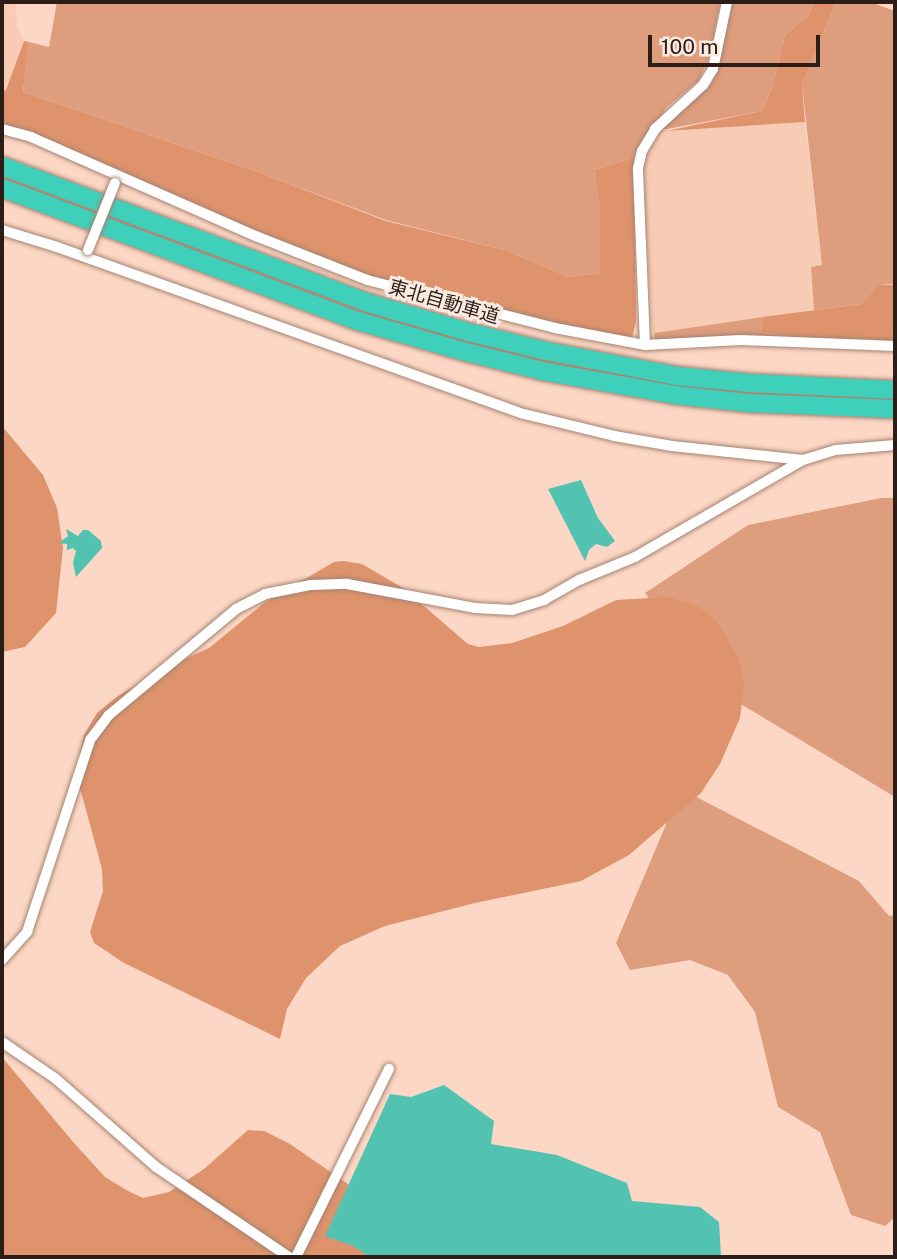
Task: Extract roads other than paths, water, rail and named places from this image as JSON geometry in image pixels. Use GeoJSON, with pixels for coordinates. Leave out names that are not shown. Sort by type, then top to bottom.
{"type":"FeatureCollection","features":[{"type":"Feature","properties":{"kind":"highway","name":"東北自動車道"},"geometry":{"type":"LineString","coordinates":[[2,166],[300,278],[468,332],[557,354],[677,376],[749,383],[895,390]]}},
{"type":"Feature","properties":{"kind":"highway"},"geometry":{"type":"LineString","coordinates":[[2,188],[358,321],[462,352],[576,378],[675,395],[748,403],[895,409]]}},
{"type":"Feature","properties":{"kind":"street"},"geometry":{"type":"LineString","coordinates":[[645,345],[638,168],[642,151],[655,129],[704,85],[713,69],[727,2]]}},
{"type":"Feature","properties":{"kind":"street"},"geometry":{"type":"LineString","coordinates":[[2,129],[31,137],[117,180],[367,280],[555,328],[645,345],[741,340],[895,346]]}},
{"type":"Feature","properties":{"kind":"street"},"geometry":{"type":"LineString","coordinates":[[88,254],[117,180]]}},
{"type":"Feature","properties":{"kind":"street"},"geometry":{"type":"LineString","coordinates":[[2,230],[88,254],[520,412],[649,442],[803,460]]}},
{"type":"Feature","properties":{"kind":"street"},"geometry":{"type":"LineString","coordinates":[[2,960],[27,932],[90,740],[109,715],[236,609],[265,594],[311,585],[347,584],[475,608],[512,610],[544,600],[579,580],[635,557],[803,460],[836,450],[895,445]]}},
{"type":"Feature","properties":{"kind":"street"},"geometry":{"type":"LineString","coordinates":[[2,1042],[56,1079],[156,1167],[289,1257]]}},
{"type":"Feature","properties":{"kind":"street"},"geometry":{"type":"LineString","coordinates":[[296,1257],[389,1069]]}},
{"type":"Feature","properties":{"kind":"water"},"geometry":{"type":"Polygon","coordinates":[[[581,480],[598,518],[615,541],[607,547],[596,544],[589,550],[585,561],[548,489],[581,480]]]}},
{"type":"Feature","properties":{"kind":"water"},"geometry":{"type":"Polygon","coordinates":[[[66,529],[78,536],[83,530],[88,530],[101,541],[102,548],[76,577],[73,563],[76,551],[73,548],[67,550],[67,544],[59,543],[68,536],[66,529]]]}},
{"type":"Feature","properties":{"kind":"water"},"geometry":{"type":"Polygon","coordinates":[[[444,1085],[494,1121],[491,1144],[557,1155],[627,1183],[632,1201],[700,1207],[719,1222],[721,1257],[370,1257],[353,1246],[325,1236],[390,1094],[411,1097],[444,1085]]]}}]}
